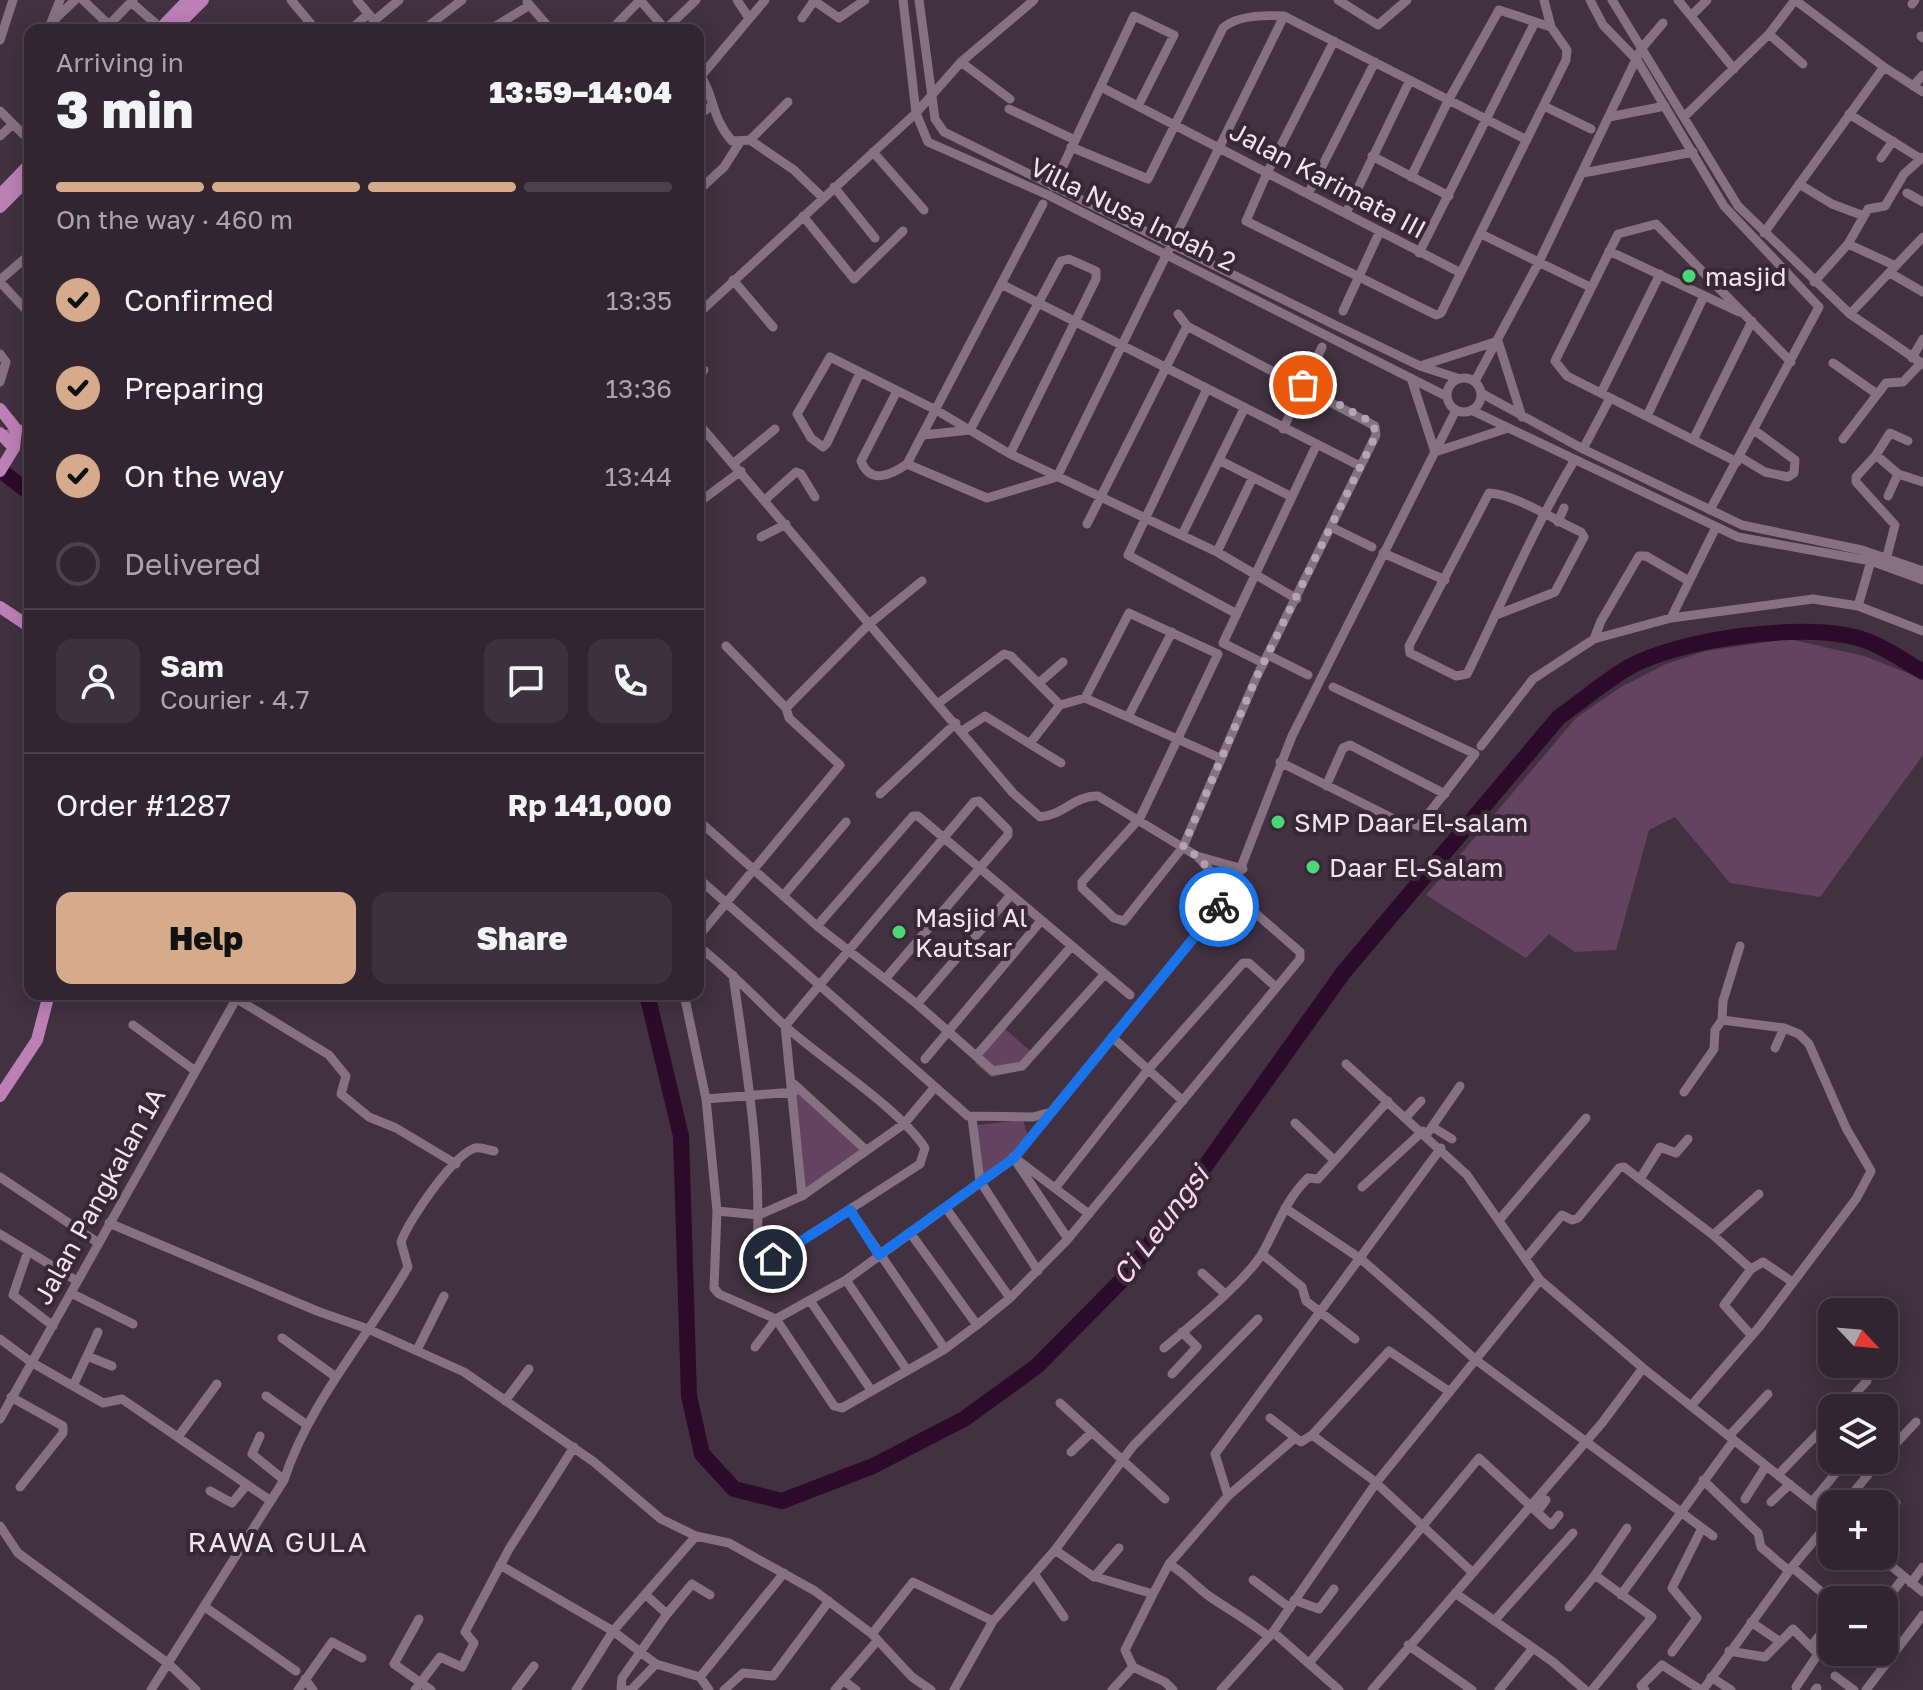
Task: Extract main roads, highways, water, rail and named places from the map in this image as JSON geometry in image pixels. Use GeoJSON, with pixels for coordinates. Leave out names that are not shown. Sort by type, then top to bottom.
{"type":"FeatureCollection","features":[{"type":"Feature","properties":{"kind":"main road"},"geometry":{"type":"LineString","coordinates":[[166,24],[188,0]]}},
{"type":"Feature","properties":{"kind":"main road"},"geometry":{"type":"LineString","coordinates":[[168,24],[203,0]]}},
{"type":"Feature","properties":{"kind":"main road"},"geometry":{"type":"LineString","coordinates":[[0,195],[24,170]]}},
{"type":"Feature","properties":{"kind":"main road"},"geometry":{"type":"LineString","coordinates":[[0,207],[24,183]]}},
{"type":"Feature","properties":{"kind":"main road"},"geometry":{"type":"LineString","coordinates":[[0,409],[24,429]]}},
{"type":"Feature","properties":{"kind":"main road"},"geometry":{"type":"LineString","coordinates":[[0,471],[24,434]]}},
{"type":"Feature","properties":{"kind":"main road"},"geometry":{"type":"LineString","coordinates":[[2,435],[11,454]]}},
{"type":"Feature","properties":{"kind":"main road"},"geometry":{"type":"LineString","coordinates":[[0,607],[24,623]]}},
{"type":"Feature","properties":{"kind":"main road"},"geometry":{"type":"LineString","coordinates":[[0,1096],[37,1040],[47,1000]]}},
{"type":"Feature","properties":{"kind":"waterway","name":"Ci Leungsi"},"geometry":{"type":"LineString","coordinates":[[0,470],[24,488]]}},
{"type":"Feature","properties":{"kind":"waterway","name":"Ci Leungsi"},"geometry":{"type":"LineString","coordinates":[[648,1000],[681,1136],[689,1396],[702,1454],[734,1489],[782,1501],[873,1466],[964,1419],[1037,1366],[1129,1273],[1343,973],[1559,717],[1602,685],[1629,667],[1678,648],[1774,633],[1806,632],[1858,638],[1883,648],[1923,672]]}},
{"type":"Feature","properties":{"kind":"place","name":"masjid"},"geometry":{"type":"Point","coordinates":[1689,276]}},
{"type":"Feature","properties":{"kind":"place","name":"SMP Daar El-salam"},"geometry":{"type":"Point","coordinates":[1278,822]}},
{"type":"Feature","properties":{"kind":"place","name":"Daar El-Salam"},"geometry":{"type":"Point","coordinates":[1313,867]}},
{"type":"Feature","properties":{"kind":"place","name":"Masjid Al Kautsar"},"geometry":{"type":"Point","coordinates":[899,932]}},
{"type":"Feature","properties":{"kind":"district","name":"RAWA GULA"},"geometry":{"type":"Point","coordinates":[278,1541]}}]}
